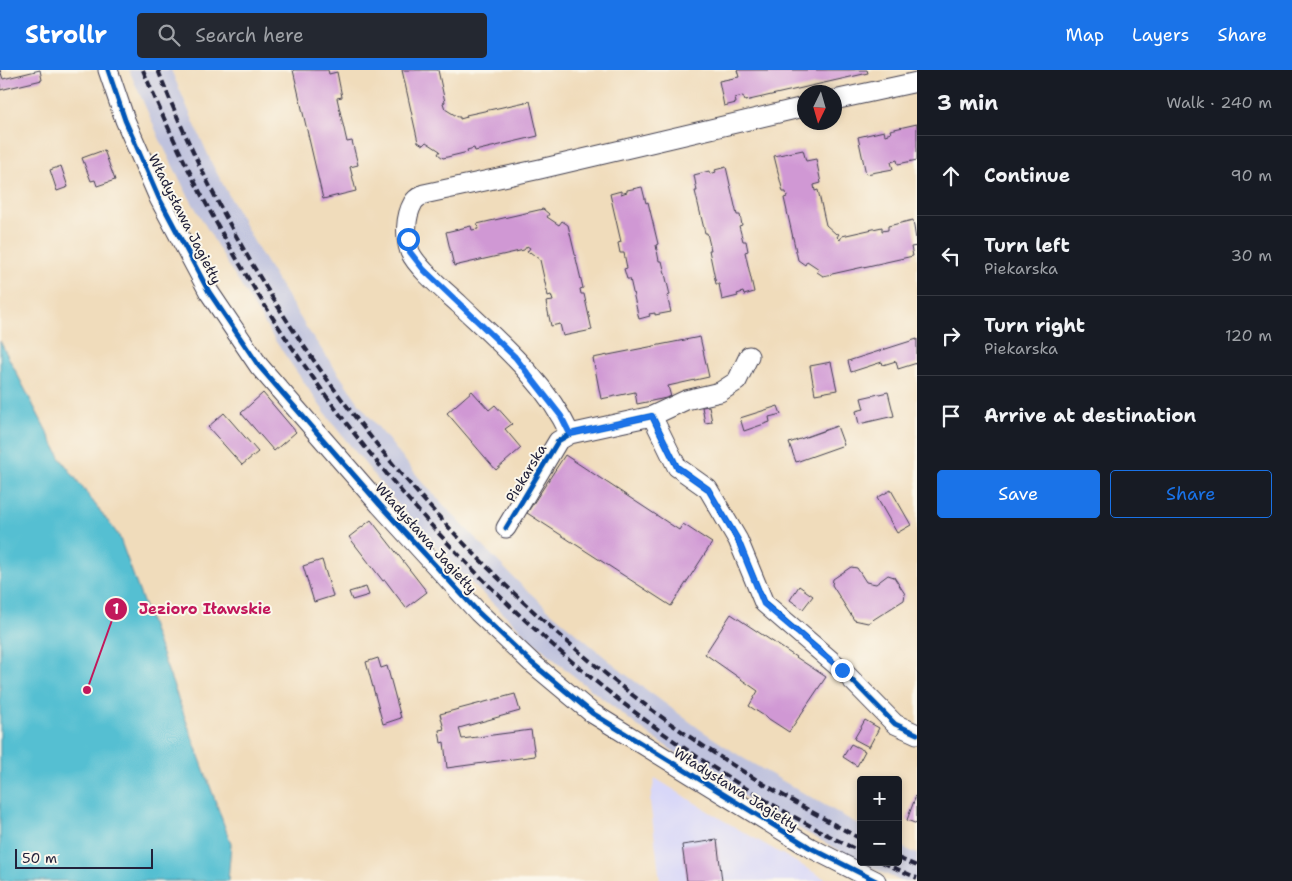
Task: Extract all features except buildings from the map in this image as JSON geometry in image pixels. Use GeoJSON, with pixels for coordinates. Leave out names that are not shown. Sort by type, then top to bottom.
{"type":"FeatureCollection","features":[{"type":"Feature","properties":{"kind":"street","name":"Władysława Jagiełły"},"geometry":{"type":"LineString","coordinates":[[108,70],[125,120],[160,198],[209,292],[253,358],[380,505],[478,612],[532,663],[592,713],[809,847],[876,881]]}},
{"type":"Feature","properties":{"kind":"street"},"geometry":{"type":"LineString","coordinates":[[842,98],[917,82]]}},
{"type":"Feature","properties":{"kind":"street"},"geometry":{"type":"LineString","coordinates":[[748,356],[737,382],[720,392],[686,400],[652,416],[570,434],[561,416],[515,357],[447,293],[416,260],[410,252],[407,220],[413,202],[424,194],[540,169],[797,109]]}},
{"type":"Feature","properties":{"kind":"street"},"geometry":{"type":"LineString","coordinates":[[652,416],[677,467],[708,489],[738,540],[764,604],[842,670],[895,724],[917,734]]}},
{"type":"Feature","properties":{"kind":"street","name":"Piekarska"},"geometry":{"type":"LineString","coordinates":[[506,528],[558,441],[570,434]]}},
{"type":"Feature","properties":{"kind":"shaded area"},"geometry":{"type":"Polygon","coordinates":[[[129,70],[171,70],[212,164],[258,249],[306,327],[361,406],[420,479],[451,513],[517,581],[625,674],[701,730],[743,758],[857,824],[857,860],[763,809],[644,731],[566,670],[461,573],[395,501],[332,423],[276,342],[230,268],[186,192],[129,70]]]}},
{"type":"Feature","properties":{"kind":"shaded area"},"geometry":{"type":"Polygon","coordinates":[[[655,778],[721,819],[829,881],[660,881],[650,801],[655,778]]]}},
{"type":"Feature","properties":{"kind":"shaded area"},"geometry":{"type":"Polygon","coordinates":[[[902,847],[917,854],[917,881],[900,881],[869,866],[902,866],[902,847]]]}},
{"type":"Feature","properties":{"kind":"water"},"geometry":{"type":"Polygon","coordinates":[[[0,341],[61,459],[119,536],[231,844],[228,881],[0,881],[0,341]]]}},
{"type":"Feature","properties":{"kind":"railway"},"geometry":{"type":"LineString","coordinates":[[143,70],[200,192],[268,310],[345,421],[432,526],[527,622],[631,709],[742,786],[857,850]]}},
{"type":"Feature","properties":{"kind":"railway"},"geometry":{"type":"LineString","coordinates":[[158,70],[199,164],[246,254],[301,341],[361,424],[426,503],[497,577],[573,646],[652,710],[754,778],[857,837]]}},
{"type":"Feature","properties":{"kind":"railway"},"geometry":{"type":"LineString","coordinates":[[902,860],[917,866]]}},
{"type":"Feature","properties":{"kind":"railway"},"geometry":{"type":"LineString","coordinates":[[891,866],[917,878]]}},
{"type":"Feature","properties":{"kind":"cycle path"},"geometry":{"type":"LineString","coordinates":[[108,70],[125,120],[159,198],[209,292],[259,366],[380,505],[478,612],[532,663],[592,713],[809,847],[876,881]]}},
{"type":"Feature","properties":{"kind":"cycle path"},"geometry":{"type":"LineString","coordinates":[[506,528],[558,441],[570,434],[652,416],[677,467],[708,489],[738,540],[764,603],[842,670],[895,724],[917,734]]}},
{"type":"Feature","properties":{"kind":"place","name":"Jezioro Iławskie"},"geometry":{"type":"Point","coordinates":[87,690]}},
{"type":"Feature","properties":{"kind":"route"},"geometry":{"type":"LineString","coordinates":[[408,239],[410,252],[424,270],[515,357],[561,416],[570,434],[652,416],[677,467],[708,489],[738,540],[764,604],[842,670]]}}]}
